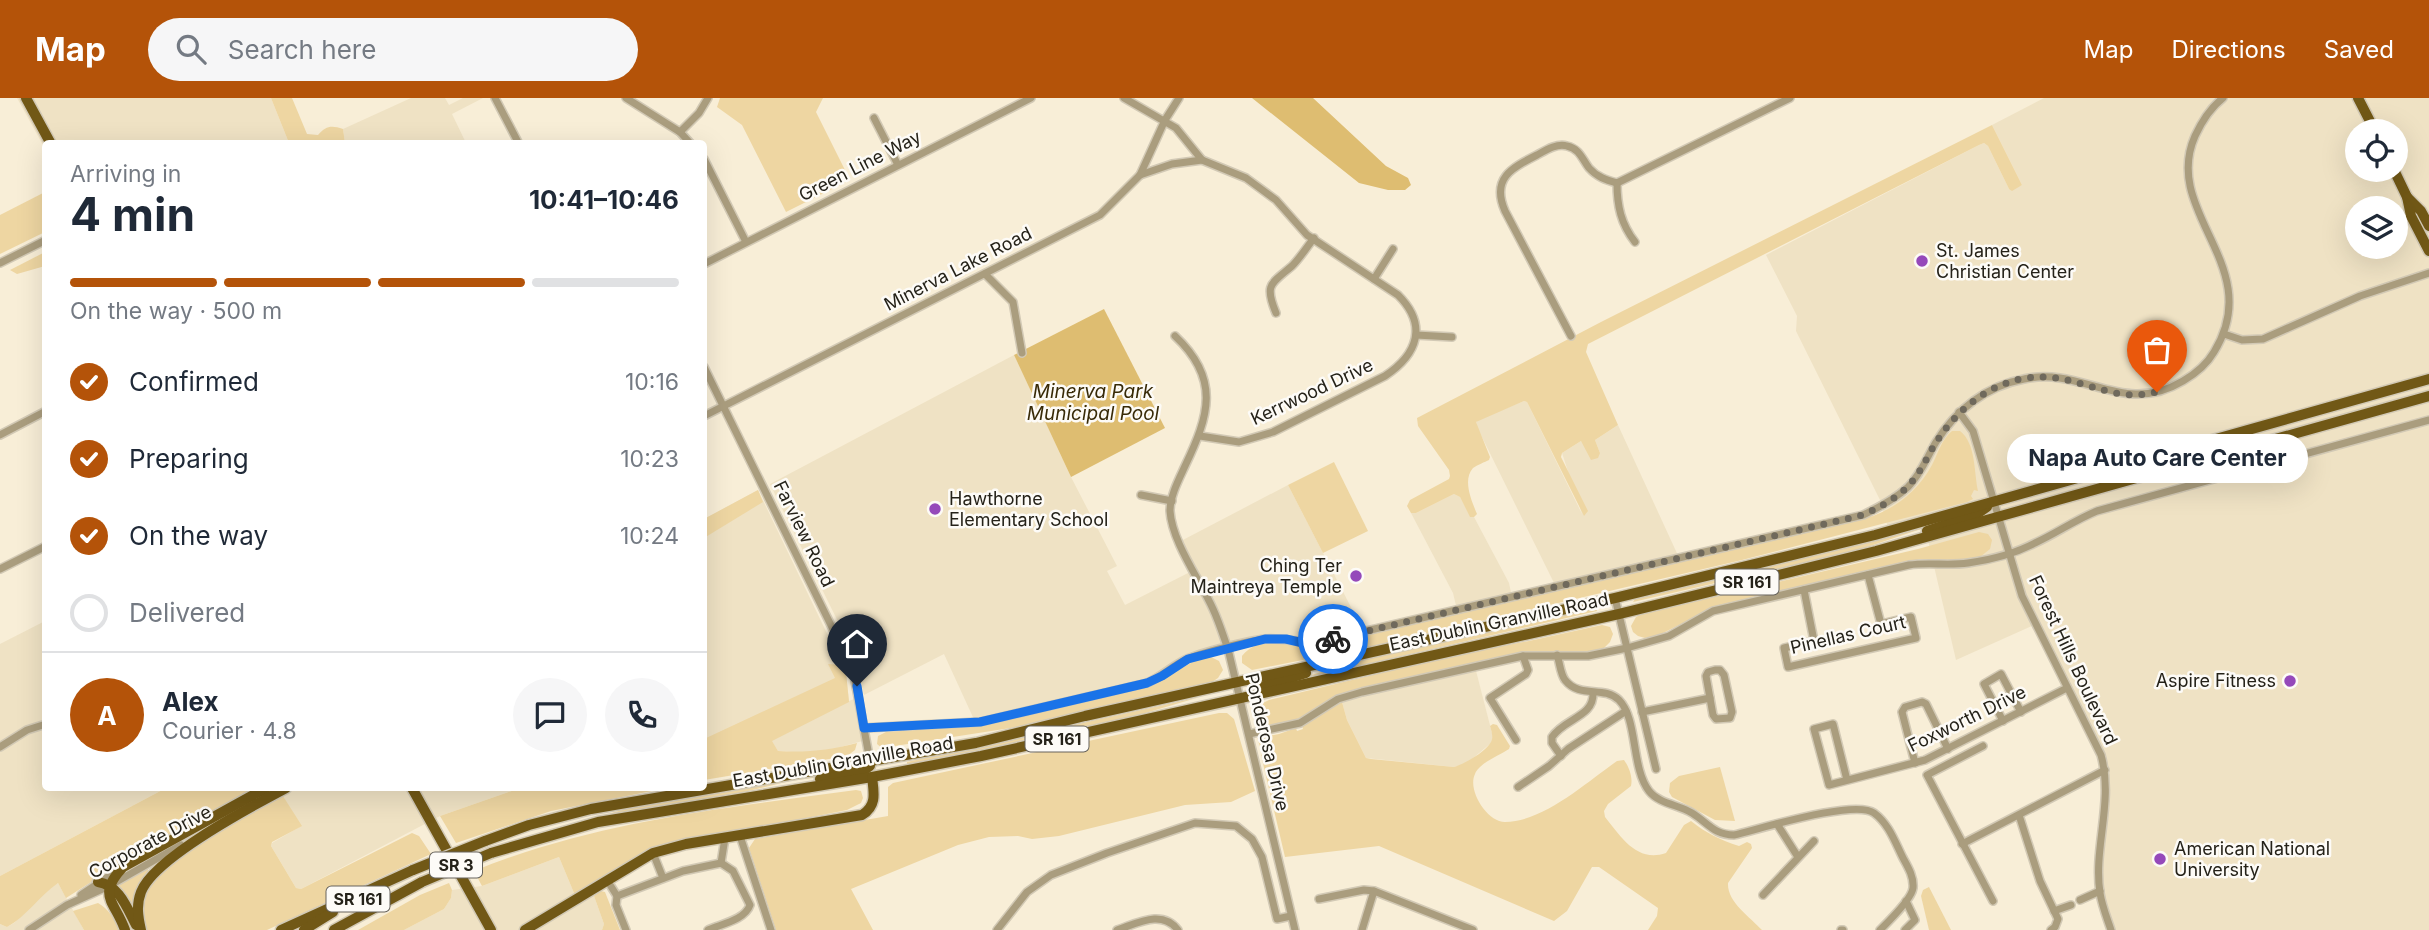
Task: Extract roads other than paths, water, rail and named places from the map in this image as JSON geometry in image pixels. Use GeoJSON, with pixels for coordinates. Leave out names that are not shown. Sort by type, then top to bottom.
{"type":"FeatureCollection","features":[{"type":"Feature","properties":{"kind":"main road"},"geometry":{"type":"LineString","coordinates":[[26,98],[49,140]]}},
{"type":"Feature","properties":{"kind":"main road"},"geometry":{"type":"LineString","coordinates":[[2358,98],[2369,119]]}},
{"type":"Feature","properties":{"kind":"main road"},"geometry":{"type":"LineString","coordinates":[[2408,198],[2421,211],[2429,226]]}},
{"type":"Feature","properties":{"kind":"main road"},"geometry":{"type":"LineString","coordinates":[[2408,202],[2411,216],[2429,251]]}},
{"type":"Feature","properties":{"kind":"main road","name":"East Dublin Granville Road"},"geometry":{"type":"LineString","coordinates":[[707,789],[964,745],[1615,598],[1875,535],[2429,379]]}},
{"type":"Feature","properties":{"kind":"main road","name":"East Dublin Granville Road"},"geometry":{"type":"LineString","coordinates":[[334,930],[422,882],[491,853],[598,822],[872,777],[981,756],[1619,614],[1876,551],[2429,396]]}},
{"type":"Feature","properties":{"kind":"main road"},"geometry":{"type":"LineString","coordinates":[[1998,518],[2013,504],[2067,488],[2126,465]]}},
{"type":"Feature","properties":{"kind":"main road"},"geometry":{"type":"LineString","coordinates":[[1876,551],[1977,514],[1994,502]]}},
{"type":"Feature","properties":{"kind":"main road"},"geometry":{"type":"LineString","coordinates":[[1241,698],[1258,688],[1368,653]]}},
{"type":"Feature","properties":{"kind":"main road"},"geometry":{"type":"LineString","coordinates":[[1089,732],[1220,696],[1237,682]]}},
{"type":"Feature","properties":{"kind":"main road"},"geometry":{"type":"LineString","coordinates":[[525,930],[653,853],[686,844],[862,815],[874,801],[872,777],[875,769],[950,753],[964,745]]}},
{"type":"Feature","properties":{"kind":"main road"},"geometry":{"type":"LineString","coordinates":[[727,800],[736,792],[863,771],[870,766],[870,761]]}},
{"type":"Feature","properties":{"kind":"main road","name":"Corporate Drive"},"geometry":{"type":"LineString","coordinates":[[104,884],[123,867],[262,791]]}},
{"type":"Feature","properties":{"kind":"main road","name":"Corporate Drive"},"geometry":{"type":"LineString","coordinates":[[256,804],[280,791]]}},
{"type":"Feature","properties":{"kind":"main road","name":"SR 3"},"geometry":{"type":"LineString","coordinates":[[414,791],[491,930]]}},
{"type":"Feature","properties":{"kind":"main road","name":"East Dublin Granville Road"},"geometry":{"type":"LineString","coordinates":[[304,930],[413,870],[529,825],[591,809],[696,791]]}},
{"type":"Feature","properties":{"kind":"main road"},"geometry":{"type":"LineString","coordinates":[[140,930],[138,901],[154,872],[175,855],[256,804]]}},
{"type":"Feature","properties":{"kind":"main road"},"geometry":{"type":"LineString","coordinates":[[281,930],[413,870]]}},
{"type":"Feature","properties":{"kind":"main road"},"geometry":{"type":"LineString","coordinates":[[348,930],[422,882]]}},
{"type":"Feature","properties":{"kind":"main road"},"geometry":{"type":"LineString","coordinates":[[104,884],[117,891],[140,930]]}},
{"type":"Feature","properties":{"kind":"main road"},"geometry":{"type":"LineString","coordinates":[[104,884],[125,930]]}},
{"type":"Feature","properties":{"kind":"street"},"geometry":{"type":"LineString","coordinates":[[495,98],[517,140]]}},
{"type":"Feature","properties":{"kind":"street"},"geometry":{"type":"LineString","coordinates":[[626,98],[680,132],[687,140]]}},
{"type":"Feature","properties":{"kind":"street"},"geometry":{"type":"LineString","coordinates":[[680,132],[699,113],[708,98]]}},
{"type":"Feature","properties":{"kind":"street","name":"Green Line Way"},"geometry":{"type":"LineString","coordinates":[[707,262],[1031,98]]}},
{"type":"Feature","properties":{"kind":"street"},"geometry":{"type":"LineString","coordinates":[[1124,98],[1165,120],[1185,137],[1202,160]]}},
{"type":"Feature","properties":{"kind":"street","name":"Minerva Lake Road"},"geometry":{"type":"LineString","coordinates":[[707,414],[1100,215],[1134,184],[1165,120],[1179,98]]}},
{"type":"Feature","properties":{"kind":"street"},"geometry":{"type":"LineString","coordinates":[[1571,336],[1500,200],[1502,182],[1508,172],[1517,164],[1552,147],[1564,145],[1576,149],[1589,167],[1602,178],[1617,183],[1790,98]]}},
{"type":"Feature","properties":{"kind":"street"},"geometry":{"type":"LineString","coordinates":[[2223,98],[2204,118],[2192,142],[2188,179],[2198,211],[2227,275],[2230,306],[2224,334],[2242,340],[2263,339],[2360,296],[2429,273]]}},
{"type":"Feature","properties":{"kind":"street"},"geometry":{"type":"LineString","coordinates":[[874,118],[898,164]]}},
{"type":"Feature","properties":{"kind":"street"},"geometry":{"type":"LineString","coordinates":[[1140,175],[1172,164],[1202,160],[1247,178],[1276,200],[1307,235],[1398,295],[1408,305],[1414,317],[1416,335],[1452,337]]}},
{"type":"Feature","properties":{"kind":"street"},"geometry":{"type":"LineString","coordinates":[[707,165],[746,242]]}},
{"type":"Feature","properties":{"kind":"street"},"geometry":{"type":"LineString","coordinates":[[1617,183],[1621,219],[1636,242]]}},
{"type":"Feature","properties":{"kind":"street"},"geometry":{"type":"LineString","coordinates":[[1276,313],[1269,295],[1270,285],[1294,264],[1314,238]]}},
{"type":"Feature","properties":{"kind":"street"},"geometry":{"type":"LineString","coordinates":[[0,263],[42,242]]}},
{"type":"Feature","properties":{"kind":"street"},"geometry":{"type":"LineString","coordinates":[[1374,279],[1393,249]]}},
{"type":"Feature","properties":{"kind":"street"},"geometry":{"type":"LineString","coordinates":[[985,274],[1013,302],[1022,353]]}},
{"type":"Feature","properties":{"kind":"street","name":"East Dublin Granville Road"},"geometry":{"type":"LineString","coordinates":[[864,728],[980,722],[1147,683],[1188,659],[1265,639],[1320,642],[1863,515],[1888,502],[1908,486],[1920,473],[1938,439],[1959,412],[1980,396],[2025,378],[2047,377],[2073,380],[2128,395],[2157,392],[2187,379],[2213,354],[2224,334]]}},
{"type":"Feature","properties":{"kind":"street","name":"Kerrwood Drive"},"geometry":{"type":"LineString","coordinates":[[1200,436],[1238,442],[1273,432],[1399,367],[1415,345],[1416,335]]}},
{"type":"Feature","properties":{"kind":"street","name":"Ponderosa Drive"},"geometry":{"type":"LineString","coordinates":[[1175,336],[1198,363],[1206,389],[1206,414],[1200,436],[1175,486],[1170,510],[1176,535],[1214,610],[1228,649],[1295,930]]}},
{"type":"Feature","properties":{"kind":"street","name":"Farview Road"},"geometry":{"type":"LineString","coordinates":[[707,374],[853,670],[870,761]]}},
{"type":"Feature","properties":{"kind":"street","name":"Forest Hills Boulevard"},"geometry":{"type":"LineString","coordinates":[[1959,412],[1973,431],[2029,614],[2101,755],[2105,770],[2106,798],[2100,891],[2111,930]]}},
{"type":"Feature","properties":{"kind":"street"},"geometry":{"type":"LineString","coordinates":[[0,435],[42,413]]}},
{"type":"Feature","properties":{"kind":"street"},"geometry":{"type":"LineString","coordinates":[[1249,734],[1300,723],[1338,699],[1362,692],[1523,656],[1588,656],[1627,648],[1669,636],[1713,611],[1926,562],[1968,563],[2033,544],[2065,525],[2097,511],[2429,420]]}},
{"type":"Feature","properties":{"kind":"street"},"geometry":{"type":"LineString","coordinates":[[1141,495],[1172,501]]}},
{"type":"Feature","properties":{"kind":"street"},"geometry":{"type":"LineString","coordinates":[[0,569],[42,548]]}},
{"type":"Feature","properties":{"kind":"street","name":"Pinellas Court"},"geometry":{"type":"LineString","coordinates":[[1804,590],[1814,641],[1784,648],[1788,667],[1916,638],[1911,617],[1881,624],[1868,575]]}},
{"type":"Feature","properties":{"kind":"street"},"geometry":{"type":"LineString","coordinates":[[1615,598],[1656,769]]}},
{"type":"Feature","properties":{"kind":"street"},"geometry":{"type":"LineString","coordinates":[[1557,655],[1564,679],[1574,688],[1610,694],[1620,701],[1626,711],[1641,774],[1650,793],[1692,812],[1714,831],[1723,835],[1734,835],[1846,809],[1867,810],[1875,814],[1890,830],[1910,872],[1913,888],[1885,928]]}},
{"type":"Feature","properties":{"kind":"street"},"geometry":{"type":"LineString","coordinates":[[1516,740],[1490,698],[1526,674],[1528,670],[1523,656]]}},
{"type":"Feature","properties":{"kind":"street"},"geometry":{"type":"LineString","coordinates":[[1720,670],[1724,675],[1732,712],[1730,718],[1716,719],[1710,698],[1707,674],[1720,670]]}},
{"type":"Feature","properties":{"kind":"street"},"geometry":{"type":"LineString","coordinates":[[2003,721],[1984,684],[2001,674],[2021,712]]}},
{"type":"Feature","properties":{"kind":"street","name":"Foxworth Drive"},"geometry":{"type":"LineString","coordinates":[[1847,780],[1833,724],[1814,729],[1829,785],[1915,763],[2067,688]]}},
{"type":"Feature","properties":{"kind":"street"},"geometry":{"type":"LineString","coordinates":[[1561,756],[1552,743],[1552,737],[1590,708],[1594,703],[1593,693]]}},
{"type":"Feature","properties":{"kind":"street"},"geometry":{"type":"LineString","coordinates":[[1643,712],[1710,698]]}},
{"type":"Feature","properties":{"kind":"street"},"geometry":{"type":"LineString","coordinates":[[1915,763],[1902,712],[1905,707],[1922,702],[1926,704],[1948,749]]}},
{"type":"Feature","properties":{"kind":"street"},"geometry":{"type":"LineString","coordinates":[[1518,787],[1626,711]]}},
{"type":"Feature","properties":{"kind":"street"},"geometry":{"type":"LineString","coordinates":[[0,747],[27,730],[42,725]]}},
{"type":"Feature","properties":{"kind":"street"},"geometry":{"type":"LineString","coordinates":[[1983,746],[1927,775],[1993,901]]}},
{"type":"Feature","properties":{"kind":"street"},"geometry":{"type":"LineString","coordinates":[[1962,844],[2105,770]]}},
{"type":"Feature","properties":{"kind":"street","name":"Corporate Drive"},"geometry":{"type":"LineString","coordinates":[[29,930],[104,884],[256,804]]}},
{"type":"Feature","properties":{"kind":"street"},"geometry":{"type":"LineString","coordinates":[[2019,815],[2040,881],[2058,923],[2051,930]]}},
{"type":"Feature","properties":{"kind":"street"},"geometry":{"type":"LineString","coordinates":[[997,930],[1027,892],[1051,876],[1107,853],[1195,823],[1236,826],[1252,839],[1262,857],[1277,919],[1291,916]]}},
{"type":"Feature","properties":{"kind":"street"},"geometry":{"type":"LineString","coordinates":[[1777,824],[1798,858]]}},
{"type":"Feature","properties":{"kind":"street"},"geometry":{"type":"LineString","coordinates":[[740,835],[771,930]]}},
{"type":"Feature","properties":{"kind":"street"},"geometry":{"type":"LineString","coordinates":[[721,863],[726,838]]}},
{"type":"Feature","properties":{"kind":"street"},"geometry":{"type":"LineString","coordinates":[[1763,895],[1814,841]]}},
{"type":"Feature","properties":{"kind":"street"},"geometry":{"type":"LineString","coordinates":[[653,853],[663,878]]}},
{"type":"Feature","properties":{"kind":"street"},"geometry":{"type":"LineString","coordinates":[[617,896],[683,871],[721,863],[733,871],[741,884],[750,905],[749,911],[708,930]]}},
{"type":"Feature","properties":{"kind":"street"},"geometry":{"type":"LineString","coordinates":[[607,880],[617,896],[616,905],[626,930]]}},
{"type":"Feature","properties":{"kind":"street"},"geometry":{"type":"LineString","coordinates":[[1318,899],[1364,890],[1374,891],[1474,930]]}},
{"type":"Feature","properties":{"kind":"street"},"geometry":{"type":"LineString","coordinates":[[1362,930],[1374,891]]}},
{"type":"Feature","properties":{"kind":"street"},"geometry":{"type":"LineString","coordinates":[[2080,900],[2100,891]]}},
{"type":"Feature","properties":{"kind":"street"},"geometry":{"type":"LineString","coordinates":[[1905,930],[1915,920],[1906,901]]}},
{"type":"Feature","properties":{"kind":"street"},"geometry":{"type":"LineString","coordinates":[[2054,911],[2070,905]]}},
{"type":"Feature","properties":{"kind":"street"},"geometry":{"type":"LineString","coordinates":[[1117,930],[1154,918],[1164,919],[1178,930]]}},
{"type":"Feature","properties":{"kind":"water"},"geometry":{"type":"Polygon","coordinates":[[[1252,98],[1313,98],[1386,166],[1408,178],[1411,185],[1405,190],[1388,190],[1359,183],[1252,98]]]}},
{"type":"Feature","properties":{"kind":"water","name":"Minerva Park Municipal Pool"},"geometry":{"type":"Polygon","coordinates":[[[1104,309],[1165,428],[1071,477],[1014,355],[1104,309]]]}},
{"type":"Feature","properties":{"kind":"place","name":"St. James Christian Center"},"geometry":{"type":"Point","coordinates":[1922,261]}},
{"type":"Feature","properties":{"kind":"place","name":"Napa Auto Care Center"},"geometry":{"type":"Point","coordinates":[2157,392]}},
{"type":"Feature","properties":{"kind":"place","name":"Hawthorne Elementary School"},"geometry":{"type":"Point","coordinates":[935,509]}},
{"type":"Feature","properties":{"kind":"place","name":"Ching Ter Maintreya Temple"},"geometry":{"type":"Point","coordinates":[1356,576]}},
{"type":"Feature","properties":{"kind":"place","name":"Aspire Fitness"},"geometry":{"type":"Point","coordinates":[2290,681]}},
{"type":"Feature","properties":{"kind":"place","name":"American National University"},"geometry":{"type":"Point","coordinates":[2160,859]}}]}
